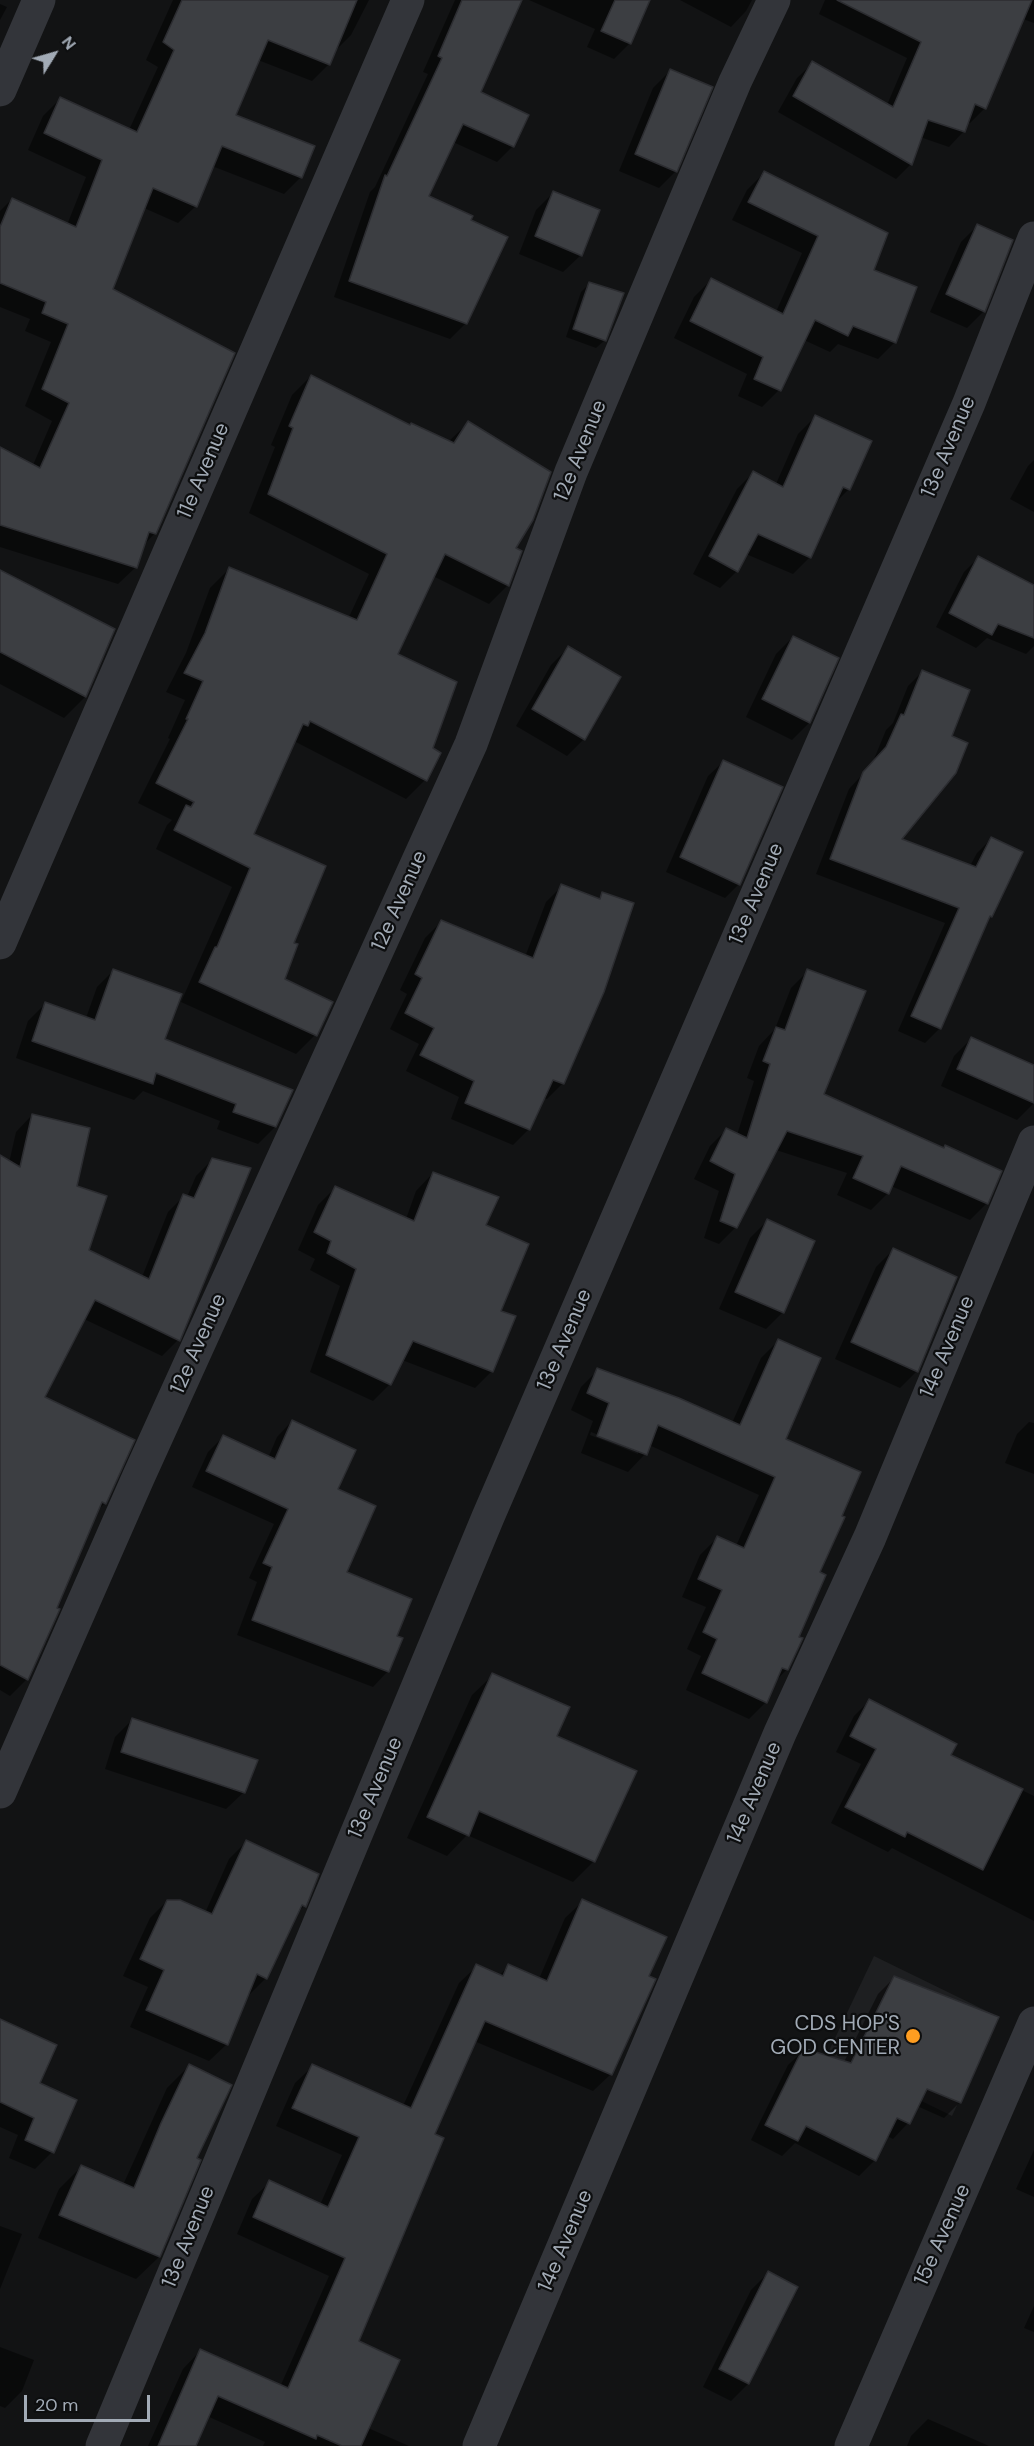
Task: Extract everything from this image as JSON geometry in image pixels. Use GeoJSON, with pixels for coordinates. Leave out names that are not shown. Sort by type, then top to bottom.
{"type":"FeatureCollection","features":[{"type":"Feature","properties":{"kind":"street"},"geometry":{"type":"LineString","coordinates":[[0,90],[39,0]]}},
{"type":"Feature","properties":{"kind":"street","name":"11e Avenue"},"geometry":{"type":"LineString","coordinates":[[0,943],[408,0]]}},
{"type":"Feature","properties":{"kind":"street","name":"12e Avenue"},"geometry":{"type":"LineString","coordinates":[[0,1792],[143,1467],[471,744],[571,472],[735,82],[774,0]]}},
{"type":"Feature","properties":{"kind":"street","name":"13e Avenue"},"geometry":{"type":"LineString","coordinates":[[102,2446],[488,1517],[964,414],[1034,237]]}},
{"type":"Feature","properties":{"kind":"street","name":"14e Avenue"},"geometry":{"type":"LineString","coordinates":[[479,2446],[780,1733],[870,1537],[1034,1142]]}},
{"type":"Feature","properties":{"kind":"street","name":"15e Avenue"},"geometry":{"type":"LineString","coordinates":[[851,2446],[1034,2023]]}},
{"type":"Feature","properties":{"kind":"shaded area","name":"CDS HOP'S GOD CENTER"},"geometry":{"type":"Polygon","coordinates":[[[874,1956],[999,2017],[952,2116],[827,2055],[874,1956]]]}},
{"type":"Feature","properties":{"kind":"building"},"geometry":{"type":"Polygon","coordinates":[[[182,0],[357,0],[330,65],[268,40],[236,115],[315,146],[302,178],[222,146],[197,207],[153,188],[113,289],[235,353],[156,534],[149,532],[137,568],[0,525],[0,447],[40,468],[69,403],[42,389],[68,324],[42,313],[46,302],[0,283],[0,227],[12,198],[76,227],[102,160],[44,133],[60,97],[137,132],[174,50],[163,42],[182,0]]]}},
{"type":"Feature","properties":{"kind":"building"},"geometry":{"type":"Polygon","coordinates":[[[462,0],[522,0],[481,92],[529,115],[514,147],[463,124],[429,196],[473,216],[471,220],[508,237],[467,324],[349,281],[385,175],[387,176],[442,58],[438,56],[462,0]]]}},
{"type":"Feature","properties":{"kind":"building"},"geometry":{"type":"Polygon","coordinates":[[[615,0],[650,0],[631,44],[601,31],[615,0]]]}},
{"type":"Feature","properties":{"kind":"building"},"geometry":{"type":"Polygon","coordinates":[[[837,0],[1032,0],[986,109],[975,104],[965,132],[928,120],[912,165],[793,96],[812,61],[893,107],[921,42],[837,0]]]}},
{"type":"Feature","properties":{"kind":"building"},"geometry":{"type":"Polygon","coordinates":[[[670,69],[713,87],[677,172],[635,154],[670,69]]]}},
{"type":"Feature","properties":{"kind":"building"},"geometry":{"type":"Polygon","coordinates":[[[764,171],[888,233],[874,270],[917,287],[896,343],[853,326],[848,336],[815,320],[781,391],[754,379],[763,357],[690,321],[711,278],[783,314],[818,236],[748,202],[764,171]]]}},
{"type":"Feature","properties":{"kind":"building"},"geometry":{"type":"Polygon","coordinates":[[[553,191],[600,210],[582,256],[535,236],[553,191]]]}},
{"type":"Feature","properties":{"kind":"building"},"geometry":{"type":"Polygon","coordinates":[[[977,224],[1013,240],[985,312],[946,294],[977,224]]]}},
{"type":"Feature","properties":{"kind":"building"},"geometry":{"type":"Polygon","coordinates":[[[589,282],[624,293],[606,341],[573,329],[589,282]]]}},
{"type":"Feature","properties":{"kind":"building"},"geometry":{"type":"Polygon","coordinates":[[[311,375],[410,425],[411,423],[454,443],[468,421],[551,472],[533,520],[516,548],[522,551],[509,586],[445,554],[398,654],[457,682],[433,748],[441,753],[427,781],[310,721],[308,726],[303,724],[254,834],[326,866],[294,943],[298,944],[285,979],[333,1002],[317,1036],[199,982],[217,947],[250,868],[174,830],[186,805],[191,807],[194,802],[156,783],[188,719],[186,719],[203,681],[184,673],[205,633],[229,567],[357,620],[387,554],[268,494],[293,428],[289,426],[311,375]]]}},
{"type":"Feature","properties":{"kind":"building"},"geometry":{"type":"Polygon","coordinates":[[[815,415],[872,441],[850,490],[843,487],[811,558],[758,534],[738,572],[709,556],[753,471],[783,487],[815,415]]]}},
{"type":"Feature","properties":{"kind":"building"},"geometry":{"type":"Polygon","coordinates":[[[978,556],[1034,585],[1034,638],[998,624],[992,635],[949,613],[978,556]]]}},
{"type":"Feature","properties":{"kind":"building"},"geometry":{"type":"Polygon","coordinates":[[[0,570],[115,629],[86,697],[0,652],[0,570]]]}},
{"type":"Feature","properties":{"kind":"building"},"geometry":{"type":"Polygon","coordinates":[[[793,636],[839,658],[810,723],[762,699],[793,636]]]}},
{"type":"Feature","properties":{"kind":"building"},"geometry":{"type":"Polygon","coordinates":[[[568,646],[621,677],[585,740],[532,709],[568,646]]]}},
{"type":"Feature","properties":{"kind":"building"},"geometry":{"type":"Polygon","coordinates":[[[922,670],[970,690],[952,736],[968,743],[956,773],[902,839],[976,867],[991,837],[1023,852],[992,917],[990,916],[941,1029],[911,1016],[959,908],[830,859],[863,772],[886,747],[901,714],[904,715],[922,670]]]}},
{"type":"Feature","properties":{"kind":"building"},"geometry":{"type":"Polygon","coordinates":[[[723,760],[783,787],[740,885],[680,857],[723,760]]]}},
{"type":"Feature","properties":{"kind":"building"},"geometry":{"type":"Polygon","coordinates":[[[561,884],[600,899],[602,892],[634,903],[604,992],[564,1084],[553,1080],[530,1130],[465,1103],[474,1081],[420,1055],[434,1028],[405,1013],[422,978],[415,974],[441,920],[533,958],[561,884]]]}},
{"type":"Feature","properties":{"kind":"building"},"geometry":{"type":"Polygon","coordinates":[[[113,969],[182,994],[165,1039],[293,1090],[276,1127],[233,1112],[236,1104],[156,1073],[153,1084],[32,1041],[45,1002],[95,1020],[113,969]]]}},
{"type":"Feature","properties":{"kind":"building"},"geometry":{"type":"Polygon","coordinates":[[[807,969],[866,991],[824,1094],[944,1148],[945,1145],[1002,1171],[988,1204],[901,1166],[889,1194],[853,1178],[863,1156],[787,1131],[737,1228],[720,1221],[735,1174],[710,1161],[726,1128],[747,1138],[770,1064],[763,1061],[776,1027],[785,1030],[807,969]]]}},
{"type":"Feature","properties":{"kind":"building"},"geometry":{"type":"Polygon","coordinates":[[[971,1037],[1034,1065],[1034,1103],[957,1069],[971,1037]]]}},
{"type":"Feature","properties":{"kind":"building"},"geometry":{"type":"Polygon","coordinates":[[[32,1114],[90,1128],[77,1186],[107,1196],[89,1250],[149,1279],[183,1194],[194,1198],[212,1158],[251,1168],[180,1341],[95,1300],[45,1397],[135,1440],[106,1504],[102,1502],[57,1608],[60,1609],[28,1680],[0,1665],[0,1155],[20,1167],[32,1114]]]}},
{"type":"Feature","properties":{"kind":"building"},"geometry":{"type":"Polygon","coordinates":[[[433,1172],[499,1197],[486,1225],[529,1244],[501,1311],[516,1316],[493,1372],[413,1341],[391,1385],[326,1355],[356,1269],[327,1253],[331,1241],[314,1232],[335,1186],[414,1221],[433,1172]]]}},
{"type":"Feature","properties":{"kind":"building"},"geometry":{"type":"Polygon","coordinates":[[[767,1219],[815,1241],[784,1313],[735,1292],[767,1219]]]}},
{"type":"Feature","properties":{"kind":"building"},"geometry":{"type":"Polygon","coordinates":[[[893,1248],[957,1277],[918,1372],[851,1342],[893,1248]]]}},
{"type":"Feature","properties":{"kind":"building"},"geometry":{"type":"Polygon","coordinates":[[[778,1339],[821,1358],[786,1439],[861,1472],[842,1516],[845,1517],[820,1572],[826,1575],[799,1637],[803,1638],[788,1670],[782,1668],[767,1703],[702,1673],[717,1639],[703,1632],[722,1590],[698,1579],[717,1536],[744,1548],[775,1477],[658,1425],[647,1455],[597,1436],[609,1403],[587,1393],[597,1368],[679,1398],[740,1425],[778,1339]]]}},
{"type":"Feature","properties":{"kind":"building"},"geometry":{"type":"Polygon","coordinates":[[[292,1420],[356,1450],[338,1489],[376,1506],[347,1572],[412,1599],[397,1636],[403,1638],[389,1672],[252,1620],[272,1567],[263,1563],[288,1509],[206,1471],[223,1435],[275,1459],[292,1420]]]}},
{"type":"Feature","properties":{"kind":"building"},"geometry":{"type":"Polygon","coordinates":[[[492,1673],[570,1707],[557,1736],[637,1771],[595,1862],[479,1811],[469,1836],[427,1817],[492,1673]]]}},
{"type":"Feature","properties":{"kind":"building"},"geometry":{"type":"Polygon","coordinates":[[[869,1699],[957,1744],[951,1755],[1023,1789],[983,1870],[907,1832],[905,1837],[845,1807],[876,1749],[850,1736],[869,1699]]]}},
{"type":"Feature","properties":{"kind":"building"},"geometry":{"type":"Polygon","coordinates":[[[132,1718],[258,1760],[245,1793],[121,1752],[132,1718]]]}},
{"type":"Feature","properties":{"kind":"building"},"geometry":{"type":"Polygon","coordinates":[[[246,1840],[319,1874],[306,1907],[302,1905],[267,1979],[257,1974],[228,2045],[146,2010],[164,1970],[140,1959],[167,1900],[180,1900],[212,1914],[246,1840]]]}},
{"type":"Feature","properties":{"kind":"building"},"geometry":{"type":"Polygon","coordinates":[[[582,1899],[667,1937],[649,1976],[656,1979],[612,2075],[485,2021],[435,2134],[444,2138],[359,2341],[400,2360],[361,2446],[342,2446],[317,2435],[316,2439],[218,2396],[196,2446],[158,2446],[200,2349],[288,2388],[345,2258],[253,2217],[269,2180],[328,2207],[359,2137],[292,2108],[312,2064],[411,2108],[476,1964],[503,1976],[508,1964],[547,1981],[582,1899]]]}},
{"type":"Feature","properties":{"kind":"building"},"geometry":{"type":"Polygon","coordinates":[[[894,1976],[999,2017],[961,2103],[927,2089],[910,2124],[897,2118],[876,2161],[806,2126],[798,2141],[765,2125],[803,2048],[851,2063],[894,1976]]]}},
{"type":"Feature","properties":{"kind":"building"},"geometry":{"type":"Polygon","coordinates":[[[0,2019],[57,2045],[40,2083],[77,2100],[54,2153],[25,2140],[34,2118],[0,2102],[0,2019]]]}},
{"type":"Feature","properties":{"kind":"building"},"geometry":{"type":"Polygon","coordinates":[[[189,2064],[232,2085],[197,2158],[201,2160],[160,2257],[59,2215],[81,2165],[134,2188],[189,2064]]]}},
{"type":"Feature","properties":{"kind":"building"},"geometry":{"type":"Polygon","coordinates":[[[768,2271],[798,2287],[749,2384],[719,2369],[768,2271]]]}},
{"type":"Feature","properties":{"kind":"place","name":"CDS HOP'S GOD CENTER"},"geometry":{"type":"Point","coordinates":[913,2036]}}]}
